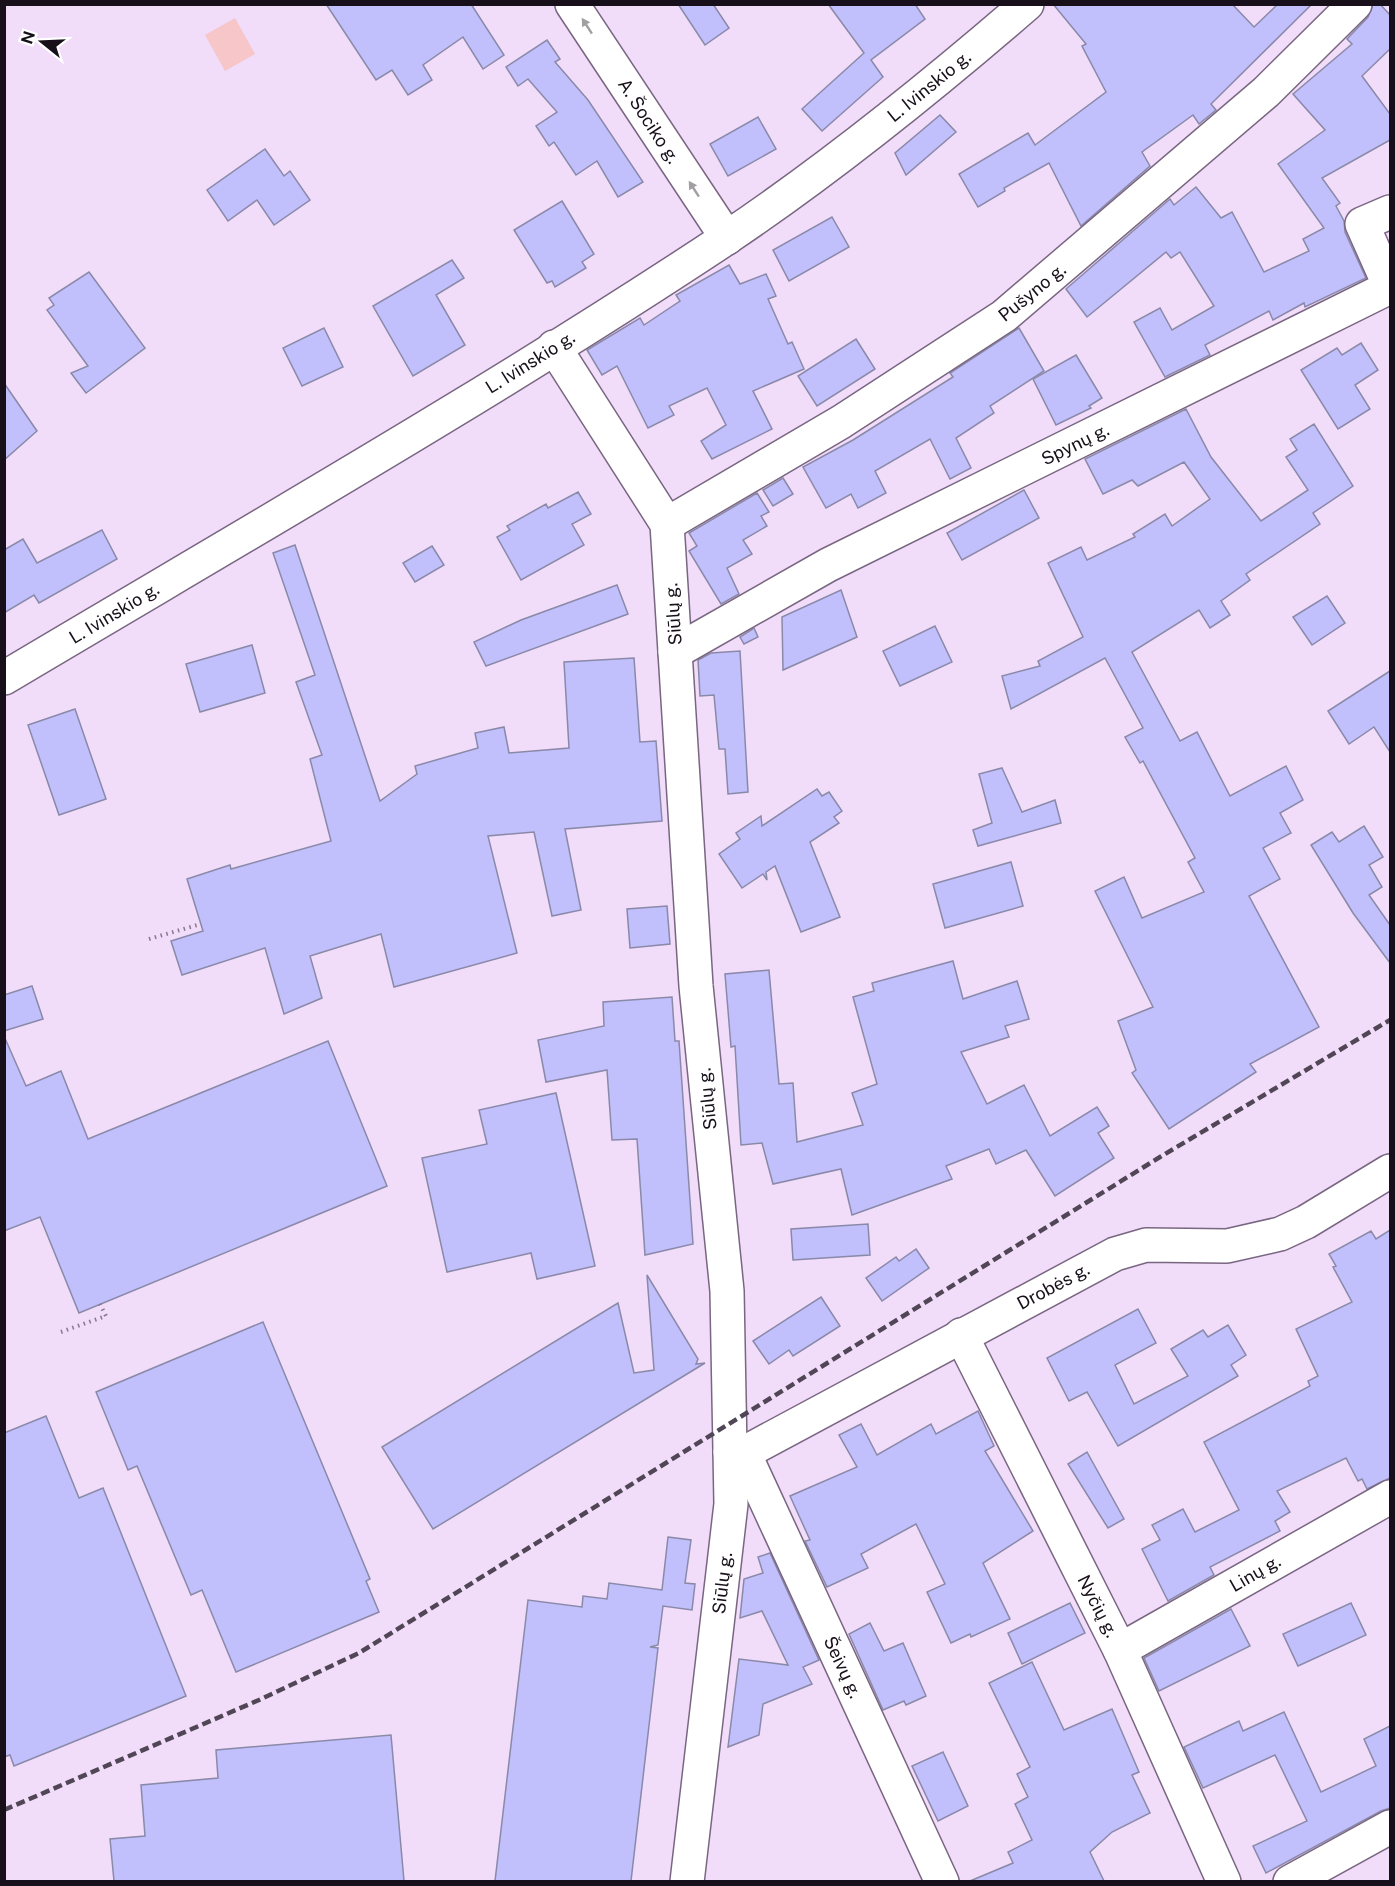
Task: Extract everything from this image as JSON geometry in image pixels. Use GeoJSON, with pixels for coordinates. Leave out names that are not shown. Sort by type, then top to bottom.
{"type":"FeatureCollection","features":[{"type":"Feature","properties":{"kind":"street","name":"A. Šociko g."},"geometry":{"type":"LineString","coordinates":[[572,4],[727,238]]}},
{"type":"Feature","properties":{"kind":"street","name":"L. Ivinskio g."},"geometry":{"type":"LineString","coordinates":[[4,678],[554,347],[727,238],[835,160],[950,70],[1027,4]]}},
{"type":"Feature","properties":{"kind":"street","name":"Pušyno g."},"geometry":{"type":"LineString","coordinates":[[667,524],[841,422],[1004,316],[1266,92],[1355,4]]}},
{"type":"Feature","properties":{"kind":"street","name":"Spynų g."},"geometry":{"type":"LineString","coordinates":[[675,652],[828,566],[1390,287],[1362,224],[1390,212]]}},
{"type":"Feature","properties":{"kind":"street","name":"Siūlų g."},"geometry":{"type":"LineString","coordinates":[[554,347],[667,524],[696,986],[727,1291],[737,1452],[687,1881]]}},
{"type":"Feature","properties":{"kind":"street","name":"Drobės g."},"geometry":{"type":"LineString","coordinates":[[737,1452],[1115,1254],[1146,1245],[1227,1245],[1280,1234],[1306,1222],[1390,1171]]}},
{"type":"Feature","properties":{"kind":"street","name":"Nyčių g."},"geometry":{"type":"LineString","coordinates":[[961,1335],[1120,1650],[1224,1881]]}},
{"type":"Feature","properties":{"kind":"street","name":"Šeivų g."},"geometry":{"type":"LineString","coordinates":[[737,1452],[942,1881]]}},
{"type":"Feature","properties":{"kind":"street","name":"Linų g."},"geometry":{"type":"LineString","coordinates":[[1120,1650],[1390,1497]]}},
{"type":"Feature","properties":{"kind":"street"},"geometry":{"type":"LineString","coordinates":[[1290,1881],[1390,1827]]}},
{"type":"Feature","properties":{"kind":"path"},"geometry":{"type":"LineString","coordinates":[[149,939],[201,924]]}},
{"type":"Feature","properties":{"kind":"path"},"geometry":{"type":"LineString","coordinates":[[61,1332],[106,1316],[100,1304]]}},
{"type":"Feature","properties":{"kind":"shaded area"},"geometry":{"type":"Polygon","coordinates":[[[235,18],[255,54],[225,71],[205,35],[235,18]]]}},
{"type":"Feature","properties":{"kind":"building"},"geometry":{"type":"Polygon","coordinates":[[[326,4],[471,4],[504,55],[483,69],[463,37],[423,65],[432,80],[408,95],[392,70],[376,80],[326,4]]]}},
{"type":"Feature","properties":{"kind":"building"},"geometry":{"type":"Polygon","coordinates":[[[678,4],[713,4],[729,28],[705,45],[678,4]]]}},
{"type":"Feature","properties":{"kind":"building"},"geometry":{"type":"Polygon","coordinates":[[[828,4],[915,4],[925,19],[871,60],[883,77],[822,131],[802,109],[864,53],[828,4]]]}},
{"type":"Feature","properties":{"kind":"building"},"geometry":{"type":"Polygon","coordinates":[[[1053,4],[1232,4],[1254,27],[1278,4],[1312,4],[1211,104],[1216,110],[1199,124],[1193,115],[1142,152],[1150,166],[1081,226],[1049,163],[1004,188],[1005,191],[978,207],[959,174],[1028,133],[1035,145],[1106,92],[1082,46],[1086,44],[1053,4]]]}},
{"type":"Feature","properties":{"kind":"building"},"geometry":{"type":"Polygon","coordinates":[[[1373,4],[1380,4],[1390,15],[1390,49],[1362,76],[1390,114],[1390,140],[1322,178],[1340,203],[1336,206],[1344,221],[1345,232],[1366,278],[1305,307],[1304,303],[1273,320],[1269,311],[1205,345],[1210,355],[1165,377],[1134,322],[1160,308],[1172,330],[1214,306],[1180,252],[1171,258],[1166,252],[1087,317],[1066,289],[1170,199],[1174,205],[1196,187],[1221,218],[1232,212],[1264,272],[1309,251],[1303,239],[1324,228],[1278,164],[1325,130],[1293,94],[1352,44],[1347,39],[1368,17],[1373,4]]]}},
{"type":"Feature","properties":{"kind":"building"},"geometry":{"type":"Polygon","coordinates":[[[547,40],[560,59],[555,62],[588,100],[643,182],[618,197],[597,161],[576,175],[554,142],[549,146],[536,126],[557,112],[528,79],[518,86],[506,67],[547,40]]]}},
{"type":"Feature","properties":{"kind":"building"},"geometry":{"type":"Polygon","coordinates":[[[940,115],[956,132],[906,175],[895,153],[940,115]]]}},
{"type":"Feature","properties":{"kind":"building"},"geometry":{"type":"Polygon","coordinates":[[[758,117],[776,149],[728,176],[710,144],[758,117]]]}},
{"type":"Feature","properties":{"kind":"building"},"geometry":{"type":"Polygon","coordinates":[[[265,149],[284,176],[290,171],[310,200],[274,225],[257,200],[228,221],[207,190],[265,149]]]}},
{"type":"Feature","properties":{"kind":"building"},"geometry":{"type":"Polygon","coordinates":[[[562,201],[594,254],[582,262],[586,268],[555,287],[552,281],[547,283],[514,230],[562,201]]]}},
{"type":"Feature","properties":{"kind":"building"},"geometry":{"type":"Polygon","coordinates":[[[832,217],[849,247],[789,281],[773,250],[832,217]]]}},
{"type":"Feature","properties":{"kind":"building"},"geometry":{"type":"Polygon","coordinates":[[[452,260],[464,278],[436,295],[465,345],[413,376],[373,306],[452,260]]]}},
{"type":"Feature","properties":{"kind":"building"},"geometry":{"type":"Polygon","coordinates":[[[729,265],[740,284],[766,274],[776,296],[768,299],[788,344],[792,342],[804,369],[753,391],[772,429],[712,459],[701,441],[726,425],[707,388],[669,406],[674,415],[648,428],[617,366],[602,375],[587,350],[640,318],[644,325],[680,301],[676,295],[729,265]]]}},
{"type":"Feature","properties":{"kind":"building"},"geometry":{"type":"Polygon","coordinates":[[[89,272],[145,348],[86,393],[71,373],[88,366],[47,310],[54,305],[49,298],[89,272]]]}},
{"type":"Feature","properties":{"kind":"building"},"geometry":{"type":"Polygon","coordinates":[[[324,328],[343,367],[302,386],[283,348],[324,328]]]}},
{"type":"Feature","properties":{"kind":"building"},"geometry":{"type":"Polygon","coordinates":[[[1019,328],[1044,371],[990,406],[994,413],[956,438],[971,468],[950,479],[930,439],[875,471],[886,493],[858,508],[851,494],[826,508],[803,467],[853,440],[953,377],[950,373],[1019,328]]]}},
{"type":"Feature","properties":{"kind":"building"},"geometry":{"type":"Polygon","coordinates":[[[856,339],[875,369],[817,406],[798,376],[856,339]]]}},
{"type":"Feature","properties":{"kind":"building"},"geometry":{"type":"Polygon","coordinates":[[[1361,343],[1378,370],[1355,385],[1370,409],[1338,429],[1301,370],[1337,348],[1342,355],[1361,343]]]}},
{"type":"Feature","properties":{"kind":"building"},"geometry":{"type":"Polygon","coordinates":[[[1076,355],[1102,398],[1089,406],[1091,408],[1056,425],[1033,379],[1076,355]]]}},
{"type":"Feature","properties":{"kind":"building"},"geometry":{"type":"Polygon","coordinates":[[[4,383],[37,431],[4,460],[4,383]]]}},
{"type":"Feature","properties":{"kind":"building"},"geometry":{"type":"Polygon","coordinates":[[[1186,409],[1211,457],[1261,521],[1308,490],[1286,457],[1297,450],[1290,439],[1314,424],[1353,486],[1313,513],[1320,524],[1246,574],[1250,580],[1221,601],[1230,615],[1210,628],[1199,610],[1132,652],[1180,741],[1197,732],[1230,796],[1286,766],[1303,800],[1280,813],[1291,833],[1263,848],[1280,879],[1249,896],[1319,1027],[1250,1064],[1256,1072],[1169,1129],[1132,1073],[1136,1070],[1118,1021],[1153,1007],[1095,891],[1124,877],[1142,918],[1204,892],[1188,862],[1195,858],[1143,761],[1140,763],[1125,737],[1143,728],[1105,658],[1011,709],[1002,676],[1040,666],[1038,661],[1083,637],[1048,563],[1081,547],[1087,560],[1135,537],[1133,534],[1165,514],[1172,526],[1210,499],[1184,462],[1138,486],[1132,480],[1103,494],[1085,459],[1186,409]]]}},
{"type":"Feature","properties":{"kind":"building"},"geometry":{"type":"Polygon","coordinates":[[[783,478],[793,494],[773,506],[763,490],[783,478]]]}},
{"type":"Feature","properties":{"kind":"building"},"geometry":{"type":"Polygon","coordinates":[[[1024,490],[1039,518],[962,560],[947,533],[1024,490]]]}},
{"type":"Feature","properties":{"kind":"building"},"geometry":{"type":"Polygon","coordinates":[[[578,492],[591,514],[572,524],[584,545],[521,580],[497,537],[510,530],[507,526],[546,504],[548,508],[578,492]]]}},
{"type":"Feature","properties":{"kind":"building"},"geometry":{"type":"Polygon","coordinates":[[[757,493],[769,512],[761,516],[767,526],[743,540],[752,554],[727,568],[739,594],[721,604],[689,551],[697,546],[689,533],[757,493]]]}},
{"type":"Feature","properties":{"kind":"building"},"geometry":{"type":"Polygon","coordinates":[[[102,530],[117,559],[39,603],[34,595],[4,613],[4,550],[23,539],[37,563],[102,530]]]}},
{"type":"Feature","properties":{"kind":"building"},"geometry":{"type":"Polygon","coordinates":[[[295,545],[380,801],[417,774],[415,766],[478,748],[475,733],[504,727],[509,753],[569,748],[564,662],[634,658],[640,742],[656,741],[662,821],[565,829],[581,910],[552,916],[534,832],[488,836],[517,953],[394,987],[381,934],[310,956],[322,998],[284,1014],[265,948],[182,975],[171,941],[203,931],[187,879],[230,865],[231,869],[331,841],[310,759],[322,755],[296,682],[315,675],[273,553],[295,545]]]}},
{"type":"Feature","properties":{"kind":"building"},"geometry":{"type":"Polygon","coordinates":[[[432,546],[444,565],[415,582],[403,563],[432,546]]]}},
{"type":"Feature","properties":{"kind":"building"},"geometry":{"type":"Polygon","coordinates":[[[617,585],[628,614],[486,666],[474,642],[521,620],[617,585]]]}},
{"type":"Feature","properties":{"kind":"building"},"geometry":{"type":"Polygon","coordinates":[[[841,590],[857,637],[783,670],[782,617],[841,590]]]}},
{"type":"Feature","properties":{"kind":"building"},"geometry":{"type":"Polygon","coordinates":[[[1327,596],[1345,623],[1312,645],[1293,617],[1327,596]]]}},
{"type":"Feature","properties":{"kind":"building"},"geometry":{"type":"Polygon","coordinates":[[[935,626],[952,662],[900,686],[883,651],[935,626]]]}},
{"type":"Feature","properties":{"kind":"building"},"geometry":{"type":"Polygon","coordinates":[[[754,628],[758,637],[744,644],[740,637],[754,628]]]}},
{"type":"Feature","properties":{"kind":"building"},"geometry":{"type":"Polygon","coordinates":[[[252,645],[265,693],[200,712],[186,664],[252,645]]]}},
{"type":"Feature","properties":{"kind":"building"},"geometry":{"type":"Polygon","coordinates":[[[740,651],[748,792],[728,794],[725,749],[719,749],[714,695],[700,696],[698,660],[711,653],[740,651]]]}},
{"type":"Feature","properties":{"kind":"building"},"geometry":{"type":"Polygon","coordinates":[[[1390,671],[1390,752],[1374,727],[1349,744],[1328,711],[1390,671]]]}},
{"type":"Feature","properties":{"kind":"building"},"geometry":{"type":"Polygon","coordinates":[[[75,709],[106,799],[59,815],[28,725],[75,709]]]}},
{"type":"Feature","properties":{"kind":"building"},"geometry":{"type":"Polygon","coordinates":[[[1002,768],[1022,812],[1055,800],[1061,823],[978,846],[973,830],[992,823],[979,774],[1002,768]]]}},
{"type":"Feature","properties":{"kind":"building"},"geometry":{"type":"Polygon","coordinates":[[[817,789],[822,796],[829,792],[842,811],[834,817],[839,823],[810,842],[840,917],[801,932],[775,866],[766,872],[767,880],[763,874],[742,888],[719,854],[740,839],[736,833],[761,816],[762,826],[817,789]]]}},
{"type":"Feature","properties":{"kind":"building"},"geometry":{"type":"Polygon","coordinates":[[[1364,826],[1383,857],[1369,865],[1382,887],[1369,895],[1390,925],[1390,963],[1353,913],[1311,845],[1332,832],[1339,842],[1364,826]]]}},
{"type":"Feature","properties":{"kind":"building"},"geometry":{"type":"Polygon","coordinates":[[[1011,862],[1023,906],[945,928],[933,884],[1011,862]]]}},
{"type":"Feature","properties":{"kind":"building"},"geometry":{"type":"Polygon","coordinates":[[[667,906],[670,944],[630,948],[627,909],[667,906]]]}},
{"type":"Feature","properties":{"kind":"building"},"geometry":{"type":"Polygon","coordinates":[[[953,961],[963,999],[1017,981],[1029,1019],[1005,1026],[1009,1037],[961,1052],[987,1104],[1024,1085],[1050,1136],[1097,1107],[1109,1126],[1098,1133],[1114,1158],[1055,1196],[1026,1150],[996,1164],[989,1149],[946,1166],[952,1179],[852,1215],[841,1169],[773,1184],[762,1143],[741,1145],[735,1046],[731,1047],[725,974],[769,970],[779,1084],[793,1083],[797,1142],[863,1125],[852,1093],[877,1084],[853,997],[874,991],[872,983],[953,961]]]}},
{"type":"Feature","properties":{"kind":"building"},"geometry":{"type":"Polygon","coordinates":[[[32,986],[43,1019],[4,1031],[4,995],[32,986]]]}},
{"type":"Feature","properties":{"kind":"building"},"geometry":{"type":"Polygon","coordinates":[[[672,997],[675,1041],[679,1041],[693,1244],[645,1255],[637,1139],[612,1140],[607,1070],[546,1082],[538,1040],[604,1026],[603,1002],[672,997]]]}},
{"type":"Feature","properties":{"kind":"building"},"geometry":{"type":"Polygon","coordinates":[[[4,1036],[26,1086],[61,1071],[88,1139],[328,1041],[387,1186],[79,1313],[40,1217],[4,1231],[4,1036]]]}},
{"type":"Feature","properties":{"kind":"building"},"geometry":{"type":"Polygon","coordinates":[[[556,1093],[595,1266],[537,1279],[531,1253],[447,1272],[422,1158],[487,1144],[479,1110],[556,1093]]]}},
{"type":"Feature","properties":{"kind":"building"},"geometry":{"type":"Polygon","coordinates":[[[868,1224],[870,1255],[793,1260],[791,1229],[868,1224]]]}},
{"type":"Feature","properties":{"kind":"building"},"geometry":{"type":"Polygon","coordinates":[[[1390,1230],[1390,1478],[1367,1489],[1362,1479],[1358,1481],[1346,1458],[1277,1491],[1290,1512],[1275,1521],[1280,1531],[1210,1567],[1214,1575],[1168,1601],[1142,1549],[1160,1540],[1152,1525],[1183,1509],[1195,1532],[1239,1510],[1204,1442],[1310,1386],[1308,1381],[1318,1376],[1296,1329],[1352,1302],[1333,1267],[1336,1266],[1329,1254],[1371,1231],[1376,1239],[1390,1230]]]}},
{"type":"Feature","properties":{"kind":"building"},"geometry":{"type":"Polygon","coordinates":[[[916,1249],[929,1268],[882,1301],[866,1278],[896,1257],[899,1261],[916,1249]]]}},
{"type":"Feature","properties":{"kind":"building"},"geometry":{"type":"Polygon","coordinates":[[[647,1275],[698,1359],[696,1364],[705,1363],[433,1529],[382,1447],[618,1303],[634,1373],[654,1370],[647,1275]]]}},
{"type":"Feature","properties":{"kind":"building"},"geometry":{"type":"Polygon","coordinates":[[[821,1297],[840,1326],[793,1356],[789,1350],[769,1364],[753,1341],[821,1297]]]}},
{"type":"Feature","properties":{"kind":"building"},"geometry":{"type":"Polygon","coordinates":[[[1138,1309],[1156,1343],[1115,1365],[1134,1404],[1188,1376],[1171,1349],[1203,1330],[1208,1337],[1228,1325],[1246,1355],[1231,1365],[1238,1376],[1118,1446],[1087,1392],[1069,1401],[1047,1358],[1138,1309]]]}},
{"type":"Feature","properties":{"kind":"building"},"geometry":{"type":"Polygon","coordinates":[[[263,1322],[370,1579],[366,1581],[379,1612],[236,1672],[202,1590],[191,1595],[137,1466],[128,1470],[96,1392],[263,1322]]]}},
{"type":"Feature","properties":{"kind":"building"},"geometry":{"type":"Polygon","coordinates":[[[978,1411],[994,1446],[985,1451],[1033,1531],[983,1563],[1010,1619],[971,1637],[970,1634],[951,1643],[927,1592],[945,1584],[916,1524],[861,1554],[868,1568],[827,1587],[805,1541],[810,1540],[790,1496],[857,1467],[839,1435],[861,1424],[877,1455],[931,1424],[936,1434],[978,1411]]]}},
{"type":"Feature","properties":{"kind":"building"},"geometry":{"type":"Polygon","coordinates":[[[46,1416],[79,1498],[103,1488],[186,1696],[14,1766],[10,1755],[4,1757],[4,1433],[46,1416]]]}},
{"type":"Feature","properties":{"kind":"building"},"geometry":{"type":"Polygon","coordinates":[[[1087,1452],[1124,1519],[1108,1528],[1068,1464],[1087,1452]]]}},
{"type":"Feature","properties":{"kind":"building"},"geometry":{"type":"Polygon","coordinates":[[[668,1537],[691,1540],[685,1583],[695,1584],[692,1610],[663,1606],[658,1645],[650,1647],[658,1648],[631,1881],[495,1881],[528,1600],[582,1607],[583,1596],[607,1599],[609,1583],[662,1590],[668,1537]]]}},
{"type":"Feature","properties":{"kind":"building"},"geometry":{"type":"Polygon","coordinates":[[[770,1553],[819,1660],[803,1667],[812,1684],[763,1704],[759,1735],[728,1747],[739,1659],[788,1665],[762,1611],[740,1618],[744,1579],[763,1573],[758,1557],[770,1553]]]}},
{"type":"Feature","properties":{"kind":"building"},"geometry":{"type":"Polygon","coordinates":[[[1070,1603],[1085,1633],[1022,1664],[1008,1633],[1070,1603]]]}},
{"type":"Feature","properties":{"kind":"building"},"geometry":{"type":"Polygon","coordinates":[[[1351,1603],[1366,1635],[1298,1666],[1283,1634],[1351,1603]]]}},
{"type":"Feature","properties":{"kind":"building"},"geometry":{"type":"Polygon","coordinates":[[[1231,1609],[1250,1646],[1159,1691],[1144,1658],[1231,1609]]]}},
{"type":"Feature","properties":{"kind":"building"},"geometry":{"type":"Polygon","coordinates":[[[870,1623],[884,1651],[903,1643],[926,1696],[906,1705],[904,1701],[883,1710],[849,1634],[870,1623]]]}},
{"type":"Feature","properties":{"kind":"building"},"geometry":{"type":"Polygon","coordinates":[[[1032,1662],[1064,1730],[1112,1709],[1139,1772],[1132,1775],[1150,1813],[1112,1832],[1090,1852],[1104,1881],[970,1881],[1013,1863],[1008,1852],[1032,1840],[1015,1804],[1028,1797],[1017,1774],[1030,1767],[989,1683],[1032,1662]]]}},
{"type":"Feature","properties":{"kind":"building"},"geometry":{"type":"Polygon","coordinates":[[[1284,1712],[1321,1792],[1376,1766],[1364,1739],[1390,1726],[1390,1808],[1266,1873],[1253,1846],[1307,1821],[1275,1755],[1203,1788],[1184,1747],[1239,1721],[1243,1731],[1284,1712]]]}},
{"type":"Feature","properties":{"kind":"building"},"geometry":{"type":"Polygon","coordinates":[[[391,1735],[404,1881],[114,1881],[110,1839],[145,1836],[141,1785],[218,1778],[216,1750],[391,1735]]]}},
{"type":"Feature","properties":{"kind":"building"},"geometry":{"type":"Polygon","coordinates":[[[943,1752],[968,1806],[938,1821],[912,1766],[943,1752]]]}},
{"type":"Feature","properties":{"kind":"railway"},"geometry":{"type":"LineString","coordinates":[[4,1810],[259,1700],[359,1653],[1160,1157],[1390,1020]]}}]}
